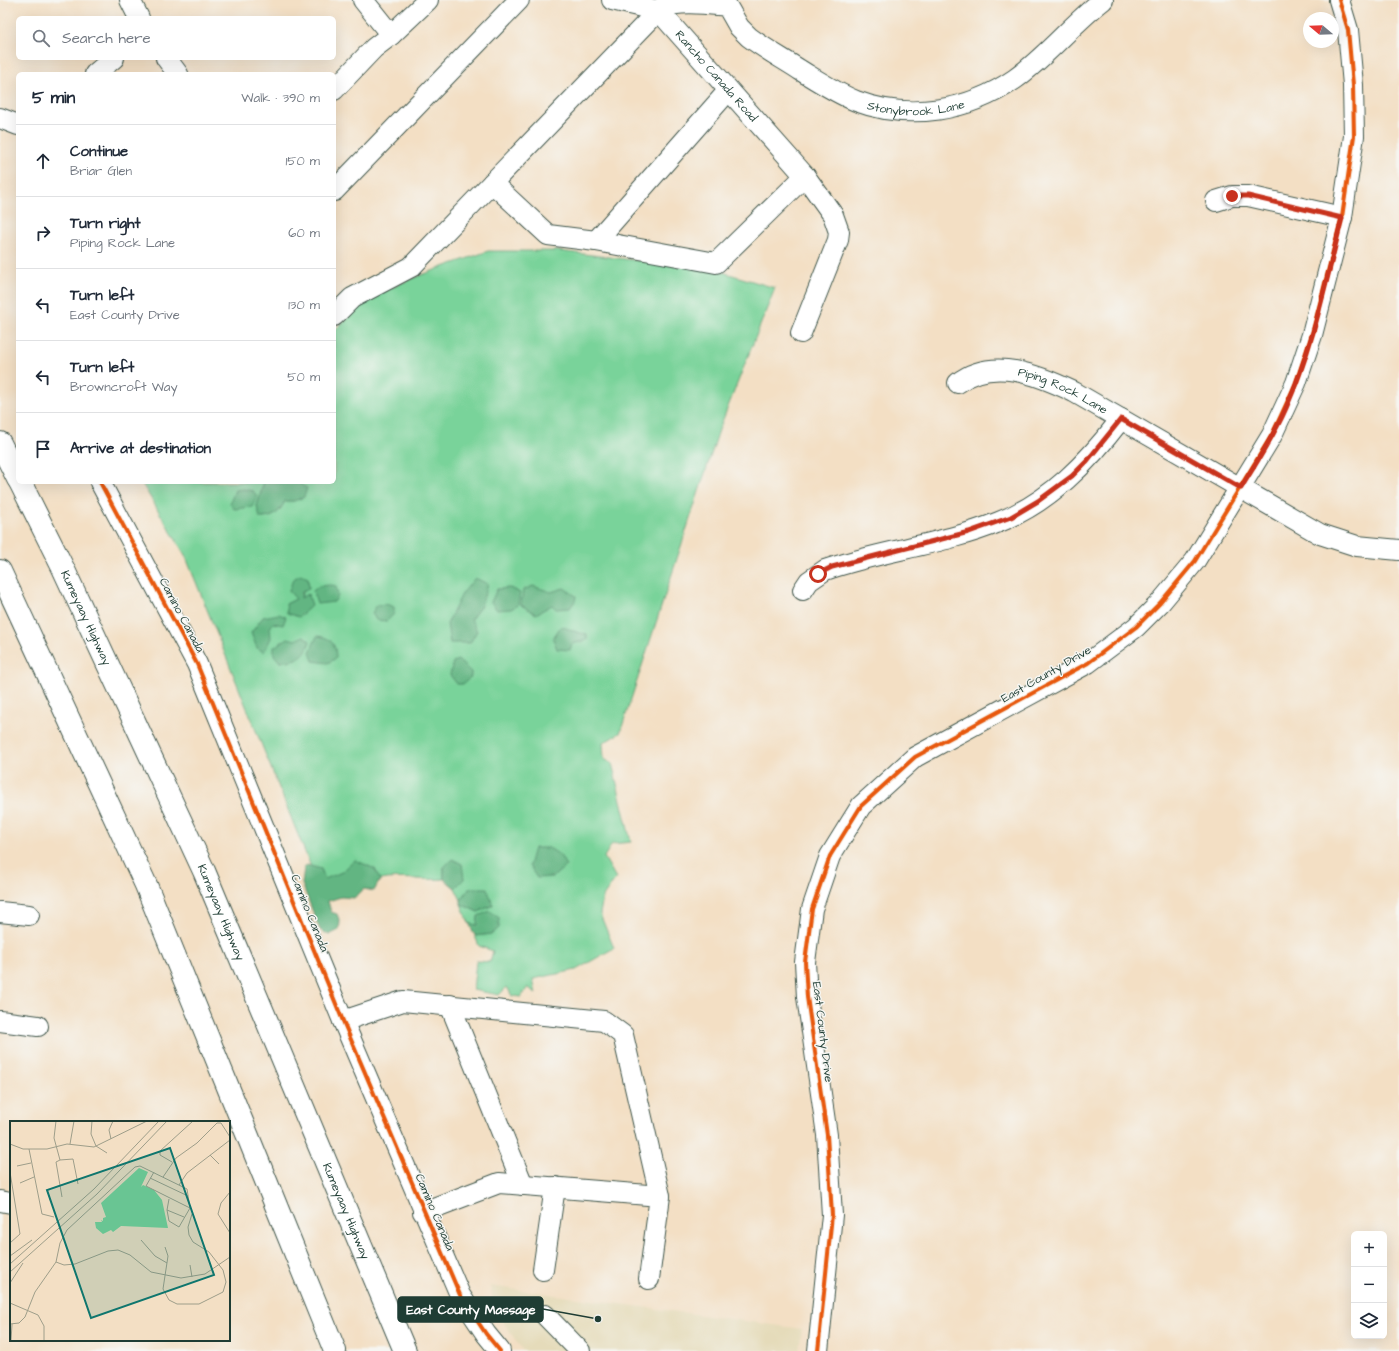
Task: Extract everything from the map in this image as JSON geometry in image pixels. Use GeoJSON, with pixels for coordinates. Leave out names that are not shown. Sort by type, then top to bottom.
{"type":"FeatureCollection","features":[{"type":"Feature","properties":{"kind":"highway"},"geometry":{"type":"LineString","coordinates":[[0,443],[16,475]]}},
{"type":"Feature","properties":{"kind":"highway","name":"Kumeyaay Highway"},"geometry":{"type":"LineString","coordinates":[[21,484],[63,568],[204,871],[405,1351]]}},
{"type":"Feature","properties":{"kind":"highway"},"geometry":{"type":"LineString","coordinates":[[0,571],[146,885],[335,1351]]}},
{"type":"Feature","properties":{"kind":"street"},"geometry":{"type":"LineString","coordinates":[[130,0],[138,16]]}},
{"type":"Feature","properties":{"kind":"street"},"geometry":{"type":"LineString","coordinates":[[363,0],[390,35]]}},
{"type":"Feature","properties":{"kind":"street"},"geometry":{"type":"LineString","coordinates":[[336,88],[374,48],[428,0]]}},
{"type":"Feature","properties":{"kind":"street"},"geometry":{"type":"LineString","coordinates":[[336,190],[520,0]]}},
{"type":"Feature","properties":{"kind":"street"},"geometry":{"type":"LineString","coordinates":[[612,0],[658,11]]}},
{"type":"Feature","properties":{"kind":"street","name":"Stonybrook Lane"},"geometry":{"type":"LineString","coordinates":[[658,11],[665,5],[672,3],[694,2],[727,6],[739,27],[749,37],[838,93],[878,108],[920,111],[940,110],[964,104],[1001,88],[1028,68],[1086,13],[1103,0]]}},
{"type":"Feature","properties":{"kind":"street","name":"East County Drive"},"geometry":{"type":"LineString","coordinates":[[818,1351],[832,1214],[827,1135],[807,997],[805,962],[812,909],[830,856],[861,806],[914,758],[1088,663],[1136,627],[1160,603],[1195,561],[1241,488],[1272,435],[1296,383],[1312,335],[1342,218],[1354,136],[1354,114],[1348,30],[1339,0]]}},
{"type":"Feature","properties":{"kind":"street"},"geometry":{"type":"LineString","coordinates":[[336,314],[352,298],[411,267],[658,11]]}},
{"type":"Feature","properties":{"kind":"street","name":"Rancho Canada Road"},"geometry":{"type":"LineString","coordinates":[[658,11],[728,92],[805,176],[833,215],[839,232],[838,240],[801,332]]}},
{"type":"Feature","properties":{"kind":"street"},"geometry":{"type":"LineString","coordinates":[[97,72],[112,60]]}},
{"type":"Feature","properties":{"kind":"street"},"geometry":{"type":"LineString","coordinates":[[168,60],[176,72]]}},
{"type":"Feature","properties":{"kind":"street"},"geometry":{"type":"LineString","coordinates":[[596,241],[728,92]]}},
{"type":"Feature","properties":{"kind":"street"},"geometry":{"type":"LineString","coordinates":[[0,118],[16,124]]}},
{"type":"Feature","properties":{"kind":"street"},"geometry":{"type":"LineString","coordinates":[[492,183],[548,235],[596,241],[716,263],[805,176]]}},
{"type":"Feature","properties":{"kind":"street"},"geometry":{"type":"LineString","coordinates":[[1216,201],[1232,196],[1248,196],[1342,218]]}},
{"type":"Feature","properties":{"kind":"street","name":"Piping Rock Lane"},"geometry":{"type":"LineString","coordinates":[[958,383],[974,372],[1002,369],[1020,372],[1063,387],[1320,534],[1357,546],[1399,550]]}},
{"type":"Feature","properties":{"kind":"street"},"geometry":{"type":"LineString","coordinates":[[803,590],[809,581],[825,570],[969,532],[1011,517],[1038,501],[1072,476],[1087,461],[1121,419]]}},
{"type":"Feature","properties":{"kind":"street","name":"Camino Canada"},"geometry":{"type":"LineString","coordinates":[[101,484],[197,664],[343,1021],[423,1212],[460,1295],[486,1334],[500,1351]]}},
{"type":"Feature","properties":{"kind":"street"},"geometry":{"type":"LineString","coordinates":[[0,912],[28,915]]}},
{"type":"Feature","properties":{"kind":"street"},"geometry":{"type":"LineString","coordinates":[[343,1021],[403,1001],[604,1021],[623,1035],[660,1196],[649,1279]]}},
{"type":"Feature","properties":{"kind":"street"},"geometry":{"type":"LineString","coordinates":[[450,1005],[523,1185]]}},
{"type":"Feature","properties":{"kind":"street"},"geometry":{"type":"LineString","coordinates":[[0,1020],[38,1026]]}},
{"type":"Feature","properties":{"kind":"street"},"geometry":{"type":"LineString","coordinates":[[423,1212],[499,1183],[660,1196]]}},
{"type":"Feature","properties":{"kind":"street"},"geometry":{"type":"LineString","coordinates":[[543,1270],[555,1187]]}},
{"type":"Feature","properties":{"kind":"street"},"geometry":{"type":"LineString","coordinates":[[0,1202],[10,1203]]}},
{"type":"Feature","properties":{"kind":"street"},"geometry":{"type":"LineString","coordinates":[[545,1315],[580,1351]]}},
{"type":"Feature","properties":{"kind":"shaded area"},"geometry":{"type":"Polygon","coordinates":[[[490,1286],[802,1329],[799,1351],[523,1351],[495,1310],[490,1286]]]}},
{"type":"Feature","properties":{"kind":"green space"},"geometry":{"type":"Polygon","coordinates":[[[488,251],[559,251],[716,270],[775,288],[720,427],[620,733],[603,743],[604,759],[612,763],[631,842],[612,844],[604,857],[616,878],[603,897],[600,914],[614,948],[576,970],[533,979],[536,994],[528,987],[521,997],[512,996],[507,987],[499,995],[473,990],[476,961],[490,962],[493,951],[479,946],[475,936],[492,934],[469,923],[461,904],[478,912],[493,905],[470,888],[461,900],[455,888],[464,879],[444,867],[444,879],[396,878],[380,880],[375,869],[342,872],[325,880],[321,869],[311,867],[185,555],[142,484],[263,484],[257,506],[261,518],[276,514],[281,509],[285,501],[294,501],[300,484],[336,484],[336,329],[363,304],[376,296],[407,281],[488,251]],[[308,578],[296,599],[286,604],[299,616],[312,605],[301,598],[308,578]]]}},
{"type":"Feature","properties":{"kind":"green space"},"geometry":{"type":"Polygon","coordinates":[[[263,484],[300,484],[307,488],[304,497],[294,501],[285,501],[281,509],[272,516],[260,518],[257,506],[263,484]]]}},
{"type":"Feature","properties":{"kind":"green space"},"geometry":{"type":"Polygon","coordinates":[[[244,489],[253,491],[257,496],[252,507],[234,509],[230,503],[235,490],[244,489]]]}},
{"type":"Feature","properties":{"kind":"green space"},"geometry":{"type":"Polygon","coordinates":[[[301,575],[308,578],[309,588],[302,592],[301,598],[308,594],[312,605],[299,617],[287,613],[286,604],[296,599],[289,591],[293,579],[301,575]]]}},
{"type":"Feature","properties":{"kind":"green space"},"geometry":{"type":"Polygon","coordinates":[[[475,578],[488,584],[481,606],[471,619],[477,631],[470,643],[450,643],[447,624],[462,594],[475,578]]]}},
{"type":"Feature","properties":{"kind":"green space"},"geometry":{"type":"Polygon","coordinates":[[[319,586],[336,586],[338,596],[334,602],[317,604],[313,591],[319,586]]]}},
{"type":"Feature","properties":{"kind":"green space"},"geometry":{"type":"Polygon","coordinates":[[[533,586],[551,592],[564,588],[576,596],[575,601],[570,608],[556,609],[552,605],[536,614],[521,605],[523,590],[533,586]]]}},
{"type":"Feature","properties":{"kind":"green space"},"geometry":{"type":"Polygon","coordinates":[[[510,588],[520,593],[518,605],[511,609],[497,610],[491,602],[497,589],[510,588]]]}},
{"type":"Feature","properties":{"kind":"green space"},"geometry":{"type":"Polygon","coordinates":[[[386,604],[394,607],[394,614],[387,621],[376,620],[372,613],[377,605],[386,604]]]}},
{"type":"Feature","properties":{"kind":"green space"},"geometry":{"type":"Polygon","coordinates":[[[279,614],[286,617],[283,625],[273,623],[270,628],[271,638],[264,652],[257,648],[251,633],[263,617],[279,614]]]}},
{"type":"Feature","properties":{"kind":"green space"},"geometry":{"type":"Polygon","coordinates":[[[561,626],[579,633],[587,634],[587,640],[572,644],[570,650],[557,649],[553,638],[561,626]]]}},
{"type":"Feature","properties":{"kind":"green space"},"geometry":{"type":"Polygon","coordinates":[[[304,636],[310,641],[306,651],[300,657],[280,662],[274,655],[274,647],[288,638],[295,640],[304,636]]]}},
{"type":"Feature","properties":{"kind":"green space"},"geometry":{"type":"Polygon","coordinates":[[[317,636],[326,638],[334,645],[336,658],[328,663],[313,661],[310,652],[317,636]]]}},
{"type":"Feature","properties":{"kind":"green space"},"geometry":{"type":"Polygon","coordinates":[[[458,660],[471,672],[471,677],[463,684],[457,684],[450,675],[453,662],[458,660]]]}},
{"type":"Feature","properties":{"kind":"green space"},"geometry":{"type":"Polygon","coordinates":[[[534,848],[549,848],[560,855],[566,866],[553,877],[537,878],[529,866],[534,848]]]}},
{"type":"Feature","properties":{"kind":"green space"},"geometry":{"type":"Polygon","coordinates":[[[452,859],[462,864],[464,879],[455,888],[444,879],[444,867],[452,859]]]}},
{"type":"Feature","properties":{"kind":"green space"},"geometry":{"type":"Polygon","coordinates":[[[355,860],[375,869],[380,880],[374,891],[364,889],[354,898],[341,897],[328,901],[331,912],[337,914],[340,922],[339,930],[329,935],[320,930],[302,884],[304,867],[307,865],[321,869],[325,879],[342,872],[355,860]]]}},
{"type":"Feature","properties":{"kind":"green space"},"geometry":{"type":"Polygon","coordinates":[[[470,888],[487,888],[493,905],[478,912],[461,904],[461,900],[470,888]]]}},
{"type":"Feature","properties":{"kind":"green space"},"geometry":{"type":"Polygon","coordinates":[[[490,911],[499,918],[499,928],[492,934],[475,936],[469,923],[477,925],[478,916],[490,911]]]}},
{"type":"Feature","properties":{"kind":"cycle path"},"geometry":{"type":"LineString","coordinates":[[818,1351],[832,1215],[827,1135],[807,997],[805,962],[812,909],[830,856],[861,806],[915,757],[1088,663],[1136,627],[1160,603],[1195,561],[1272,435],[1296,383],[1312,335],[1342,217],[1354,136],[1353,85],[1348,30],[1339,0]]}},
{"type":"Feature","properties":{"kind":"cycle path"},"geometry":{"type":"LineString","coordinates":[[101,484],[197,664],[343,1021],[460,1295],[486,1334],[500,1351]]}},
{"type":"Feature","properties":{"kind":"place","name":"East County Massage"},"geometry":{"type":"Point","coordinates":[598,1319]}},
{"type":"Feature","properties":{"kind":"route"},"geometry":{"type":"LineString","coordinates":[[818,574],[832,567],[969,532],[1011,517],[1038,501],[1072,476],[1100,446],[1121,419],[1241,488],[1272,435],[1286,408],[1296,383],[1312,335],[1342,218],[1248,196],[1232,196]]}}]}
